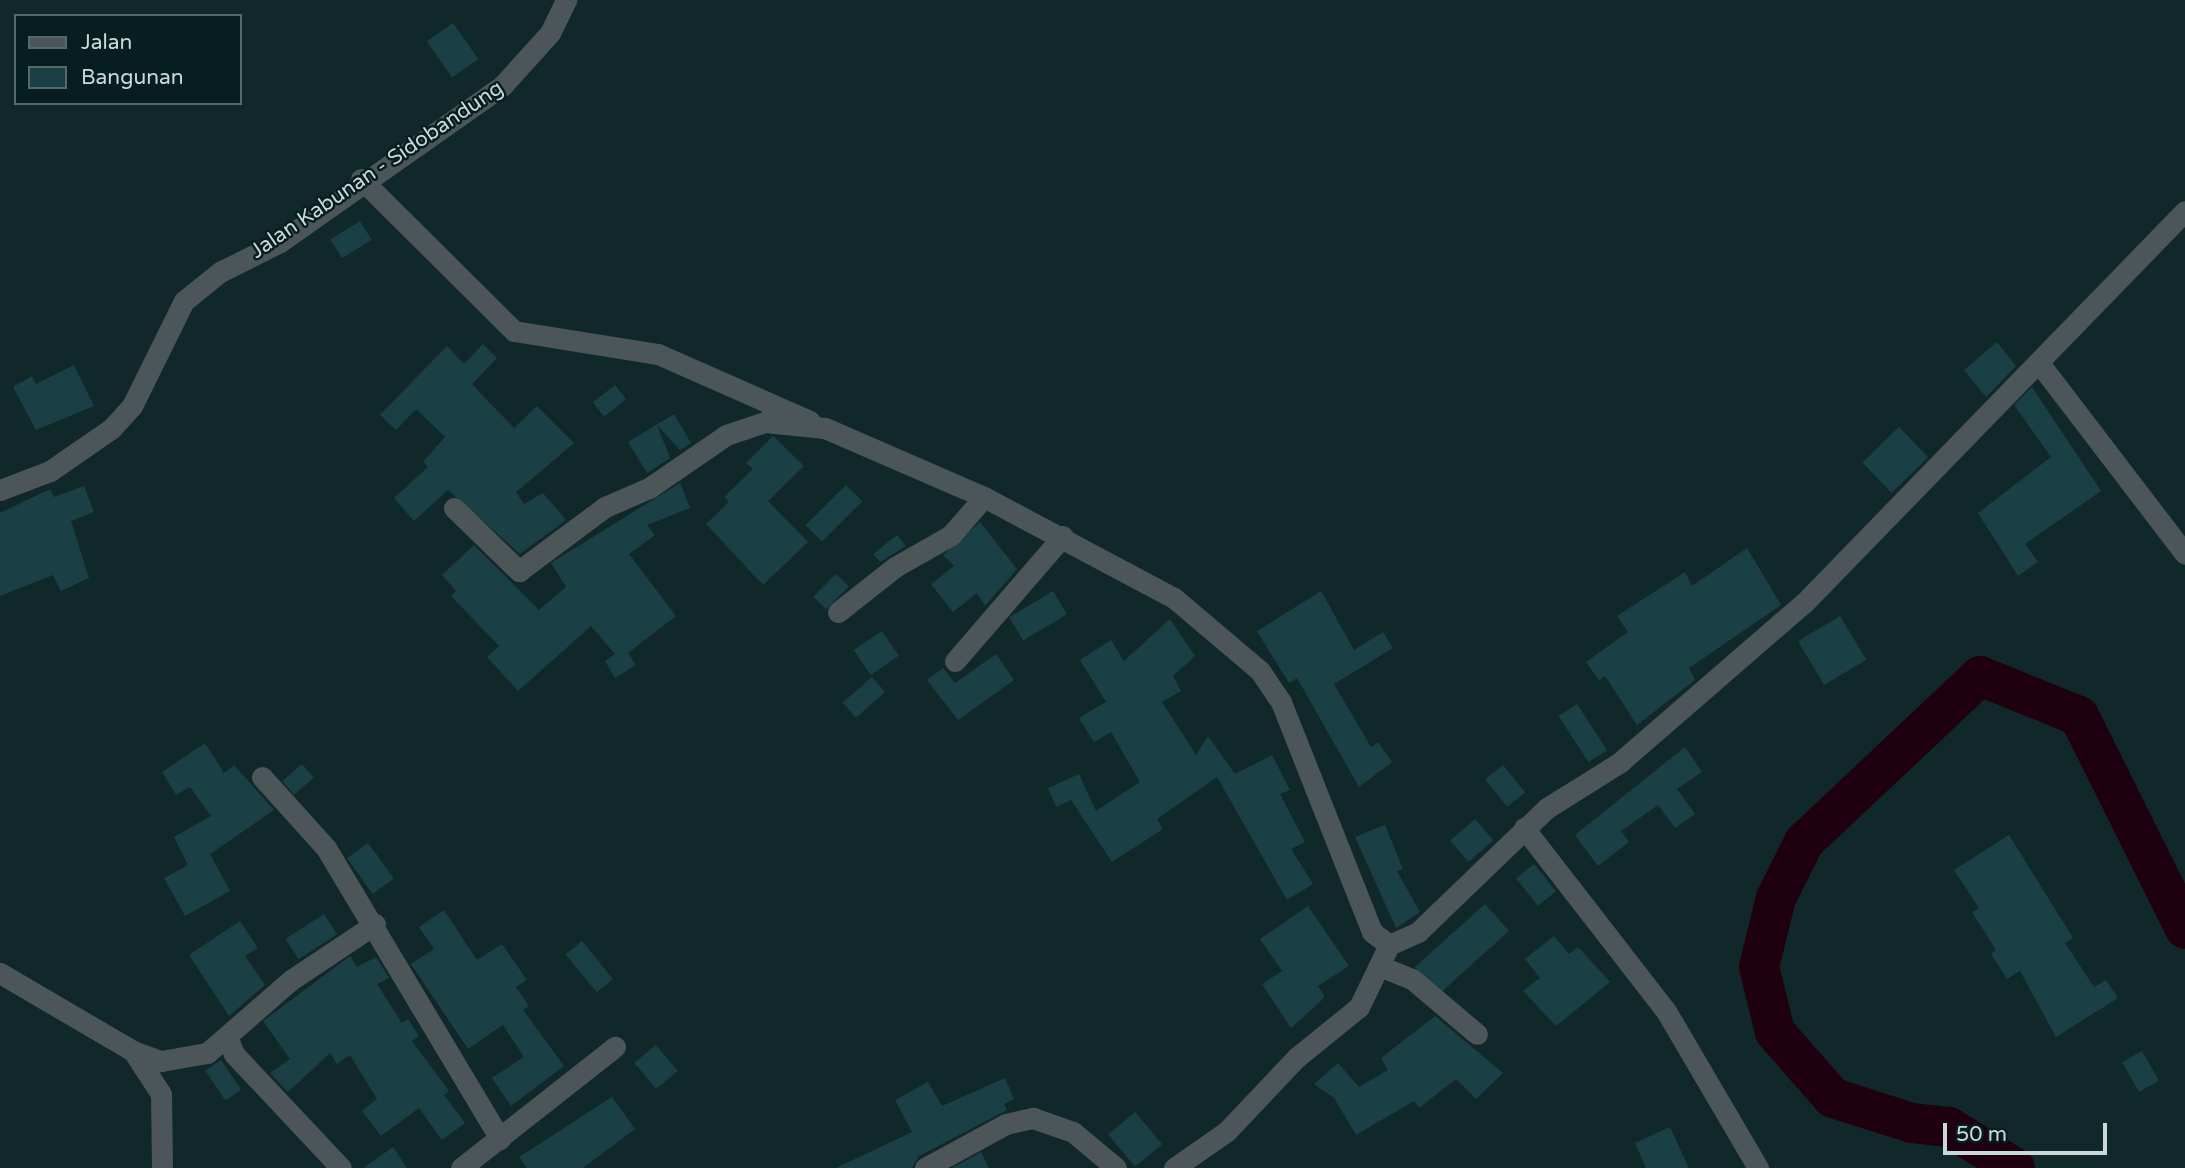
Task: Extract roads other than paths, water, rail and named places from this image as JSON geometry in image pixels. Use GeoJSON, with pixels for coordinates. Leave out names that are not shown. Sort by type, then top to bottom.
{"type":"FeatureCollection","features":[{"type":"Feature","properties":{"kind":"street","name":"Jalan Kabunan - Sidobandung"},"geometry":{"type":"LineString","coordinates":[[0,490],[50,471],[112,428],[132,406],[184,301],[220,272],[280,242],[361,179],[503,85],[550,33],[566,0]]}},
{"type":"Feature","properties":{"kind":"street"},"geometry":{"type":"LineString","coordinates":[[361,179],[514,331],[657,354],[984,497],[1063,536],[1184,604],[1272,685],[1372,932],[1390,945]]}},
{"type":"Feature","properties":{"kind":"street"},"geometry":{"type":"LineString","coordinates":[[1174,1168],[1227,1131],[1296,1058],[1359,1007],[1382,967],[1390,945],[1431,921],[1524,828],[1619,763],[1788,618],[2185,211]]}},
{"type":"Feature","properties":{"kind":"street"},"geometry":{"type":"LineString","coordinates":[[2039,363],[2185,554]]}},
{"type":"Feature","properties":{"kind":"street"},"geometry":{"type":"LineString","coordinates":[[453,508],[519,571],[587,518],[649,488],[726,435],[765,422],[825,428]]}},
{"type":"Feature","properties":{"kind":"street"},"geometry":{"type":"LineString","coordinates":[[838,612],[895,567],[951,535],[984,497]]}},
{"type":"Feature","properties":{"kind":"street"},"geometry":{"type":"LineString","coordinates":[[955,661],[1063,536]]}},
{"type":"Feature","properties":{"kind":"street"},"geometry":{"type":"LineString","coordinates":[[262,777],[327,848],[375,924],[500,1139]]}},
{"type":"Feature","properties":{"kind":"street"},"geometry":{"type":"LineString","coordinates":[[1524,828],[1666,1011],[1758,1168]]}},
{"type":"Feature","properties":{"kind":"street"},"geometry":{"type":"LineString","coordinates":[[0,973],[133,1051],[181,1062],[207,1053],[291,980],[375,924]]}},
{"type":"Feature","properties":{"kind":"street"},"geometry":{"type":"LineString","coordinates":[[1382,967],[1412,979],[1477,1034]]}},
{"type":"Feature","properties":{"kind":"street"},"geometry":{"type":"LineString","coordinates":[[227,1036],[234,1054],[341,1168]]}},
{"type":"Feature","properties":{"kind":"street"},"geometry":{"type":"LineString","coordinates":[[461,1168],[615,1047]]}},
{"type":"Feature","properties":{"kind":"street"},"geometry":{"type":"LineString","coordinates":[[133,1051],[161,1094],[162,1168]]}},
{"type":"Feature","properties":{"kind":"street"},"geometry":{"type":"LineString","coordinates":[[925,1168],[1006,1125],[1033,1118],[1073,1132],[1116,1168]]}},
{"type":"Feature","properties":{"kind":"waterway"},"geometry":{"type":"LineString","coordinates":[[2015,1168],[1949,1127],[1912,1123],[1833,1098],[1775,1032],[1759,967],[1776,898],[1804,842],[1980,676],[2079,716],[2185,929]]}}]}
